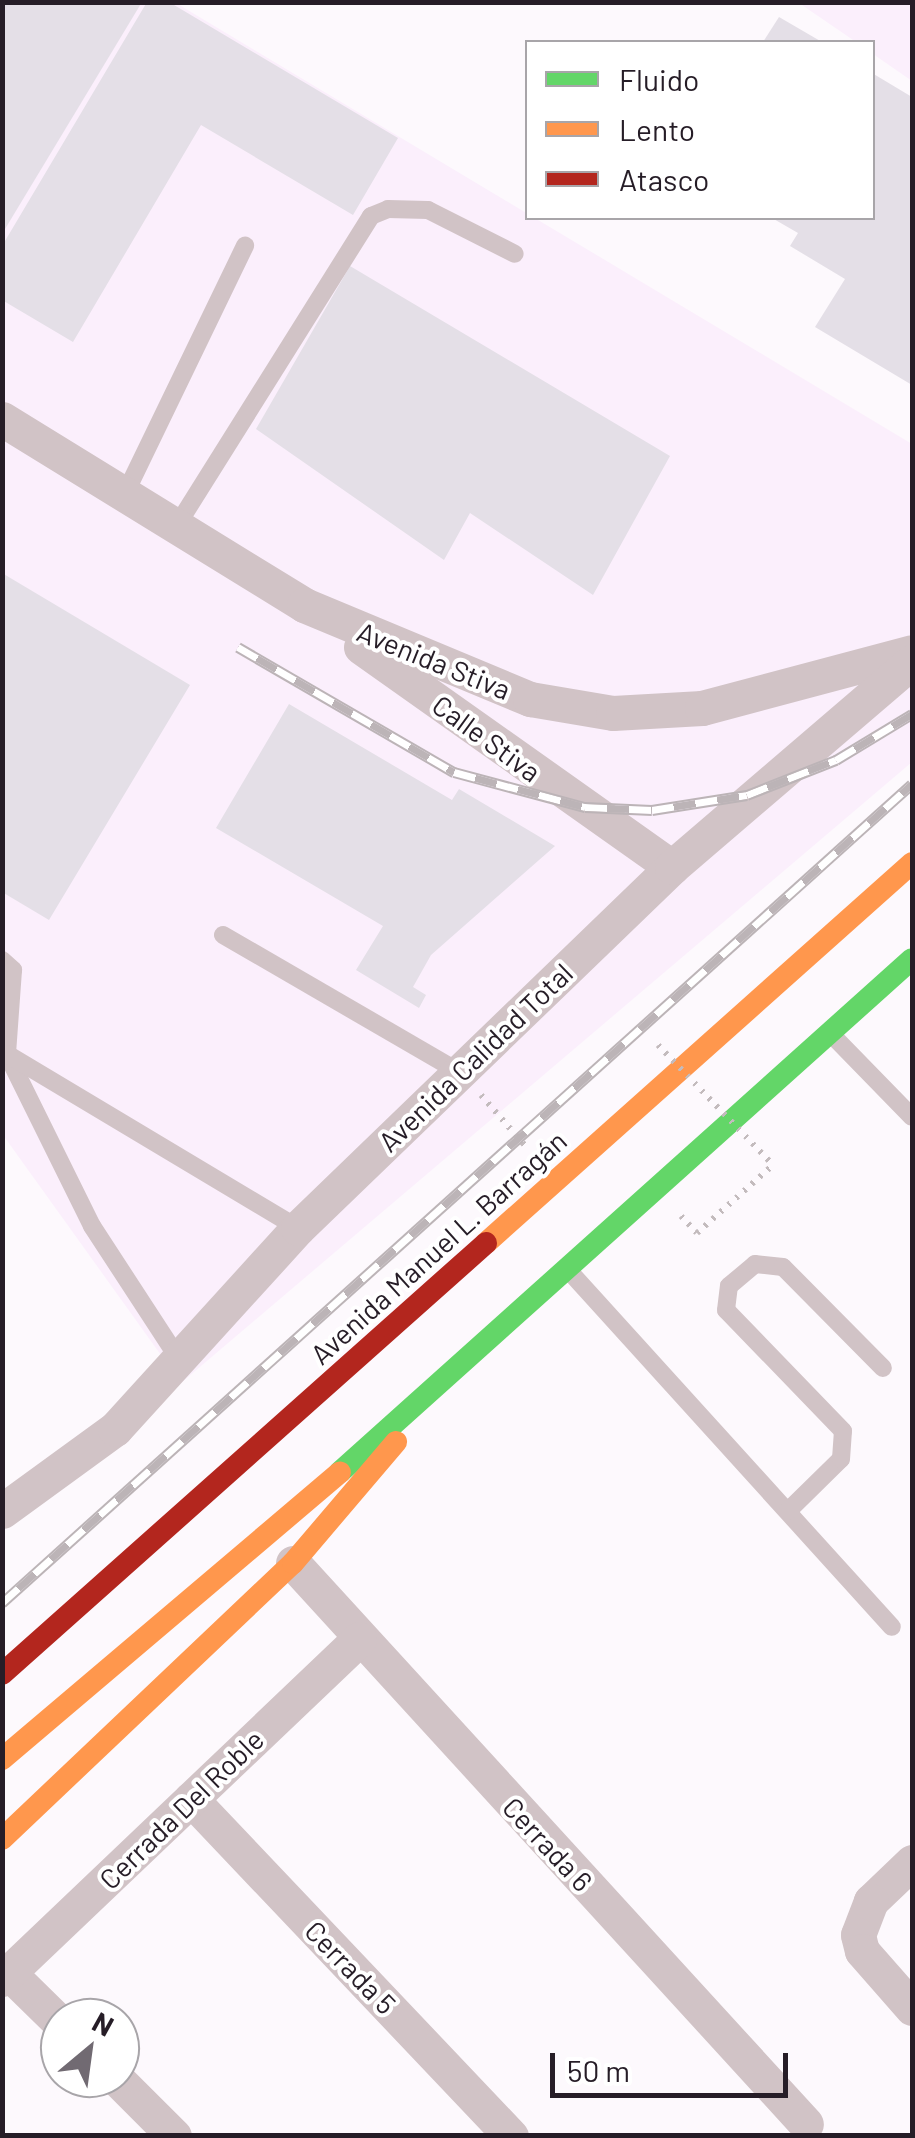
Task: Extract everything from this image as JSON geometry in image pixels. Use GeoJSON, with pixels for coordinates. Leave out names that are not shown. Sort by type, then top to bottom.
{"type":"FeatureCollection","features":[{"type":"Feature","properties":{"kind":"main road","name":"Avenida Manuel L. Barragán"},"geometry":{"type":"LineString","coordinates":[[2,1674],[912,863]]}},
{"type":"Feature","properties":{"kind":"main road"},"geometry":{"type":"LineString","coordinates":[[2,1759],[428,1398],[566,1268],[912,959]]}},
{"type":"Feature","properties":{"kind":"main road"},"geometry":{"type":"LineString","coordinates":[[2,1838],[293,1563],[352,1499],[428,1398]]}},
{"type":"Feature","properties":{"kind":"street","name":"Avenida Stiva"},"geometry":{"type":"LineString","coordinates":[[2,419],[304,604],[464,676],[530,699],[612,713],[702,708],[912,652]]}},
{"type":"Feature","properties":{"kind":"street","name":"Calle Stiva"},"geometry":{"type":"LineString","coordinates":[[304,604],[672,867]]}},
{"type":"Feature","properties":{"kind":"street","name":"Avenida Calidad Total"},"geometry":{"type":"LineString","coordinates":[[2,1511],[64,1472],[181,1362],[298,1228],[672,867],[912,661]]}},
{"type":"Feature","properties":{"kind":"street","name":"Cerrada 6"},"geometry":{"type":"LineString","coordinates":[[293,1563],[806,2124]]}},
{"type":"Feature","properties":{"kind":"street","name":"Cerrada Del Roble"},"geometry":{"type":"LineString","coordinates":[[6,1976],[359,1639]]}},
{"type":"Feature","properties":{"kind":"street","name":"Cerrada 5"},"geometry":{"type":"LineString","coordinates":[[191,1800],[511,2136]]}},
{"type":"Feature","properties":{"kind":"street"},"geometry":{"type":"LineString","coordinates":[[912,1862],[871,1901],[858,1935],[862,1951],[912,2008]]}},
{"type":"Feature","properties":{"kind":"street"},"geometry":{"type":"LineString","coordinates":[[6,1976],[40,2006]]}},
{"type":"Feature","properties":{"kind":"street"},"geometry":{"type":"LineString","coordinates":[[136,2098],[174,2136]]}},
{"type":"Feature","properties":{"kind":"lane"},"geometry":{"type":"LineString","coordinates":[[176,526],[371,216],[388,209],[428,210],[516,254]]}},
{"type":"Feature","properties":{"kind":"lane"},"geometry":{"type":"LineString","coordinates":[[125,494],[245,246]]}},
{"type":"Feature","properties":{"kind":"lane"},"geometry":{"type":"LineString","coordinates":[[222,935],[460,1072]]}},
{"type":"Feature","properties":{"kind":"lane"},"geometry":{"type":"LineString","coordinates":[[2,960],[13,970],[5,1052],[92,1226],[181,1362]]}},
{"type":"Feature","properties":{"kind":"lane"},"geometry":{"type":"LineString","coordinates":[[829,1032],[912,1117]]}},
{"type":"Feature","properties":{"kind":"lane"},"geometry":{"type":"LineString","coordinates":[[5,1052],[298,1228]]}},
{"type":"Feature","properties":{"kind":"lane"},"geometry":{"type":"LineString","coordinates":[[788,1511],[841,1458],[843,1432],[726,1310],[729,1286],[754,1264],[784,1267],[883,1368]]}},
{"type":"Feature","properties":{"kind":"lane"},"geometry":{"type":"LineString","coordinates":[[566,1268],[892,1627]]}},
{"type":"Feature","properties":{"kind":"path"},"geometry":{"type":"LineString","coordinates":[[658,1045],[773,1165],[696,1234]]}},
{"type":"Feature","properties":{"kind":"path"},"geometry":{"type":"LineString","coordinates":[[460,1072],[528,1148]]}},
{"type":"Feature","properties":{"kind":"shaded area"},"geometry":{"type":"Polygon","coordinates":[[[2,3],[176,3],[525,212],[525,220],[538,220],[912,444],[912,762],[181,1383],[3,1135],[2,3]]]}},
{"type":"Feature","properties":{"kind":"shaded area"},"geometry":{"type":"Polygon","coordinates":[[[799,3],[912,3],[912,81],[875,55],[875,40],[853,40],[799,3]]]}},
{"type":"Feature","properties":{"kind":"building"},"geometry":{"type":"Polygon","coordinates":[[[2,2],[142,2],[2,234],[2,2]]]}},
{"type":"Feature","properties":{"kind":"building"},"geometry":{"type":"Polygon","coordinates":[[[147,2],[169,2],[398,138],[353,215],[201,125],[73,342],[2,300],[2,246],[147,2]]]}},
{"type":"Feature","properties":{"kind":"building"},"geometry":{"type":"Polygon","coordinates":[[[779,17],[819,40],[764,40],[779,17]]]}},
{"type":"Feature","properties":{"kind":"building"},"geometry":{"type":"Polygon","coordinates":[[[875,75],[912,97],[912,385],[815,327],[845,279],[790,246],[798,233],[775,220],[875,220],[875,75]]]}},
{"type":"Feature","properties":{"kind":"building"},"geometry":{"type":"Polygon","coordinates":[[[350,266],[670,456],[593,595],[470,513],[444,560],[256,429],[350,266]]]}},
{"type":"Feature","properties":{"kind":"building"},"geometry":{"type":"Polygon","coordinates":[[[2,573],[190,685],[49,920],[2,892],[2,573]]]}},
{"type":"Feature","properties":{"kind":"building"},"geometry":{"type":"Polygon","coordinates":[[[289,704],[452,800],[459,789],[555,846],[431,955],[413,987],[426,995],[419,1008],[356,970],[383,926],[216,828],[289,704]]]}},
{"type":"Feature","properties":{"kind":"railway"},"geometry":{"type":"LineString","coordinates":[[238,647],[454,772],[585,807],[652,810],[747,795],[836,760],[912,714]]}},
{"type":"Feature","properties":{"kind":"railway"},"geometry":{"type":"LineString","coordinates":[[2,1603],[912,784]]}},
{"type":"Feature","properties":{"kind":"traffic: fast"},"geometry":{"type":"LineString","coordinates":[[340,1472],[912,959]]}},
{"type":"Feature","properties":{"kind":"traffic: slow"},"geometry":{"type":"LineString","coordinates":[[486,1243],[912,863]]}},
{"type":"Feature","properties":{"kind":"traffic: slow"},"geometry":{"type":"LineString","coordinates":[[2,1839],[293,1563],[396,1442]]}},
{"type":"Feature","properties":{"kind":"traffic: slow"},"geometry":{"type":"LineString","coordinates":[[2,1759],[340,1472]]}},
{"type":"Feature","properties":{"kind":"traffic: jam"},"geometry":{"type":"LineString","coordinates":[[2,1674],[486,1243]]}}]}
